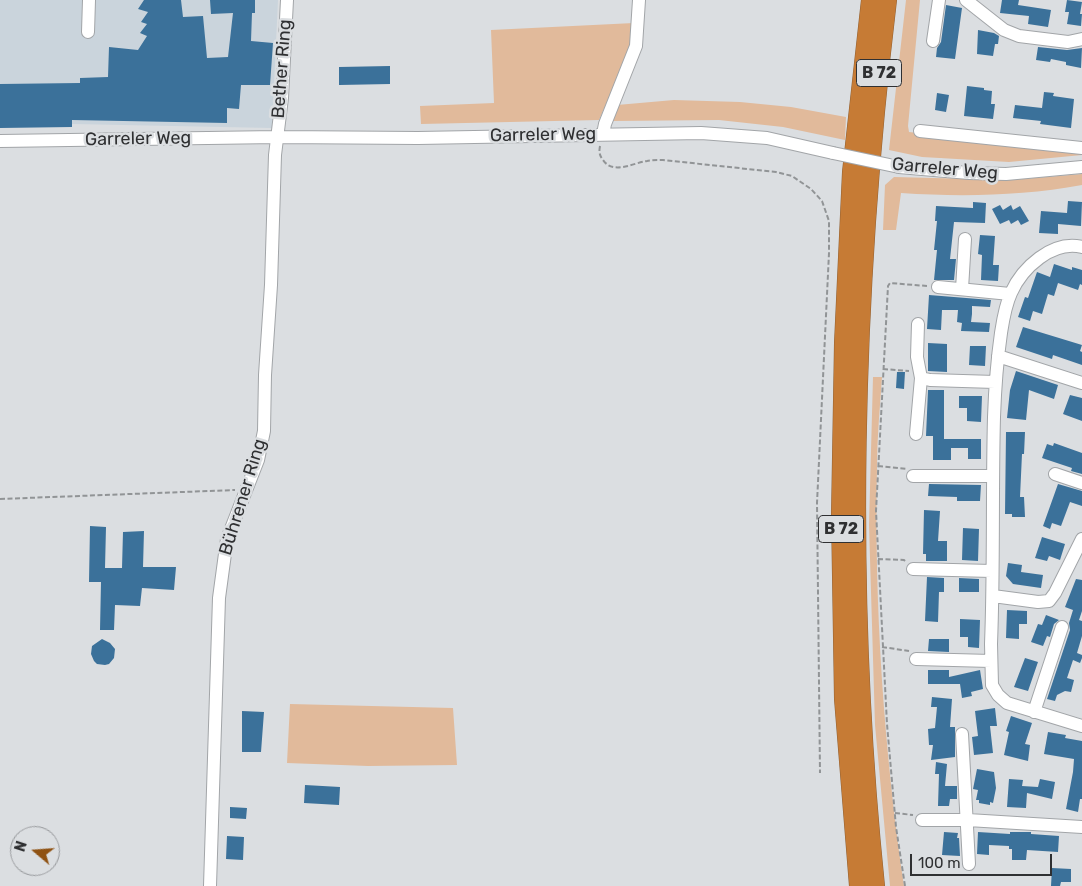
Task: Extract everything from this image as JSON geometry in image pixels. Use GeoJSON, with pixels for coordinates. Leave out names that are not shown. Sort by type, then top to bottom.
{"type":"FeatureCollection","features":[{"type":"Feature","properties":{"kind":"highway","name":"B 72"},"geometry":{"type":"LineString","coordinates":[[858,886],[844,699],[840,515],[844,343],[852,172],[871,0]]}},
{"type":"Feature","properties":{"kind":"highway","name":"B 72"},"geometry":{"type":"LineString","coordinates":[[875,886],[860,700],[856,511],[860,343],[867,224],[872,146],[887,0]]}},
{"type":"Feature","properties":{"kind":"street"},"geometry":{"type":"LineString","coordinates":[[88,32],[89,0]]}},
{"type":"Feature","properties":{"kind":"street","name":"Bether Ring"},"geometry":{"type":"LineString","coordinates":[[277,137],[282,98],[286,0]]}},
{"type":"Feature","properties":{"kind":"street"},"geometry":{"type":"LineString","coordinates":[[604,134],[605,124],[636,46],[639,0]]}},
{"type":"Feature","properties":{"kind":"street"},"geometry":{"type":"LineString","coordinates":[[932,41],[939,0]]}},
{"type":"Feature","properties":{"kind":"street"},"geometry":{"type":"LineString","coordinates":[[966,0],[1004,30],[1019,36],[1068,42],[1082,39]]}},
{"type":"Feature","properties":{"kind":"street","name":"Garreler Weg"},"geometry":{"type":"LineString","coordinates":[[920,131],[1082,148]]}},
{"type":"Feature","properties":{"kind":"street","name":"Garreler Weg"},"geometry":{"type":"LineString","coordinates":[[0,141],[277,137],[418,138],[701,133],[767,138],[899,167],[1006,174],[1082,167]]}},
{"type":"Feature","properties":{"kind":"street","name":"Bührener Ring"},"geometry":{"type":"LineString","coordinates":[[210,886],[219,598],[227,539],[258,460],[264,431],[265,375],[272,285],[273,181],[277,137]]}},
{"type":"Feature","properties":{"kind":"street"},"geometry":{"type":"LineString","coordinates":[[962,289],[965,239]]}},
{"type":"Feature","properties":{"kind":"street"},"geometry":{"type":"LineString","coordinates":[[1082,247],[1076,246],[1054,250],[1035,261],[1020,276],[1010,294],[1005,312],[995,382],[991,661],[992,685],[998,695],[1008,703],[1082,726]]}},
{"type":"Feature","properties":{"kind":"street"},"geometry":{"type":"LineString","coordinates":[[938,287],[1010,294]]}},
{"type":"Feature","properties":{"kind":"street"},"geometry":{"type":"LineString","coordinates":[[916,434],[921,378],[917,357],[918,324]]}},
{"type":"Feature","properties":{"kind":"street"},"geometry":{"type":"LineString","coordinates":[[998,356],[1082,383]]}},
{"type":"Feature","properties":{"kind":"street"},"geometry":{"type":"LineString","coordinates":[[921,378],[930,380],[995,382]]}},
{"type":"Feature","properties":{"kind":"street"},"geometry":{"type":"LineString","coordinates":[[1055,474],[1082,483]]}},
{"type":"Feature","properties":{"kind":"street"},"geometry":{"type":"LineString","coordinates":[[913,476],[993,476]]}},
{"type":"Feature","properties":{"kind":"street"},"geometry":{"type":"LineString","coordinates":[[993,596],[1038,602],[1048,601],[1055,593],[1082,539]]}},
{"type":"Feature","properties":{"kind":"street"},"geometry":{"type":"LineString","coordinates":[[913,569],[992,571]]}},
{"type":"Feature","properties":{"kind":"street"},"geometry":{"type":"LineString","coordinates":[[1034,712],[1062,627]]}},
{"type":"Feature","properties":{"kind":"street"},"geometry":{"type":"LineString","coordinates":[[916,659],[991,661]]}},
{"type":"Feature","properties":{"kind":"street"},"geometry":{"type":"LineString","coordinates":[[962,734],[969,864]]}},
{"type":"Feature","properties":{"kind":"street"},"geometry":{"type":"LineString","coordinates":[[922,820],[968,820],[1082,827]]}},
{"type":"Feature","properties":{"kind":"path"},"geometry":{"type":"LineString","coordinates":[[604,134],[599,152],[603,162],[614,168],[627,167],[646,161],[663,160],[776,172],[792,176],[811,188],[822,201],[829,221],[817,504],[820,773]]}},
{"type":"Feature","properties":{"kind":"path"},"geometry":{"type":"LineString","coordinates":[[905,886],[895,813],[882,647],[876,511],[878,466],[888,286],[890,283],[938,287]]}},
{"type":"Feature","properties":{"kind":"path"},"geometry":{"type":"LineString","coordinates":[[884,368],[909,371],[921,378]]}},
{"type":"Feature","properties":{"kind":"path"},"geometry":{"type":"LineString","coordinates":[[878,466],[906,467],[913,476]]}},
{"type":"Feature","properties":{"kind":"path"},"geometry":{"type":"LineString","coordinates":[[0,499],[247,490]]}},
{"type":"Feature","properties":{"kind":"path"},"geometry":{"type":"LineString","coordinates":[[878,559],[904,560],[913,569]]}},
{"type":"Feature","properties":{"kind":"path"},"geometry":{"type":"LineString","coordinates":[[882,647],[908,650],[916,659]]}},
{"type":"Feature","properties":{"kind":"path"},"geometry":{"type":"LineString","coordinates":[[895,813],[910,814],[922,820]]}},
{"type":"Feature","properties":{"kind":"shaded area"},"geometry":{"type":"Polygon","coordinates":[[[0,0],[278,0],[272,128],[73,124],[0,125],[0,0]]]}},
{"type":"Feature","properties":{"kind":"shaded area"},"geometry":{"type":"Polygon","coordinates":[[[906,0],[920,0],[909,132],[1082,151],[1082,155],[1009,162],[922,157],[889,150],[906,0]]]}},
{"type":"Feature","properties":{"kind":"shaded area"},"geometry":{"type":"Polygon","coordinates":[[[634,23],[631,47],[599,120],[421,124],[420,106],[494,103],[491,30],[634,23]]]}},
{"type":"Feature","properties":{"kind":"shaded area"},"geometry":{"type":"Polygon","coordinates":[[[674,100],[740,102],[791,107],[846,117],[845,140],[783,127],[719,120],[613,121],[617,105],[674,100]]]}},
{"type":"Feature","properties":{"kind":"shaded area"},"geometry":{"type":"Polygon","coordinates":[[[1082,174],[1082,185],[1059,189],[969,195],[901,193],[896,230],[883,230],[885,185],[894,177],[1011,180],[1082,174]]]}},
{"type":"Feature","properties":{"kind":"shaded area"},"geometry":{"type":"Polygon","coordinates":[[[873,377],[882,377],[876,519],[882,677],[891,783],[904,886],[890,886],[875,725],[869,525],[873,377]]]}},
{"type":"Feature","properties":{"kind":"shaded area"},"geometry":{"type":"Polygon","coordinates":[[[290,704],[453,708],[457,765],[368,766],[287,763],[290,704]]]}},
{"type":"Feature","properties":{"kind":"building"},"geometry":{"type":"Polygon","coordinates":[[[144,0],[181,0],[183,17],[203,16],[207,58],[228,57],[233,13],[211,14],[210,0],[255,0],[255,13],[252,13],[251,41],[273,43],[270,85],[241,85],[239,109],[227,108],[227,123],[72,120],[72,127],[0,128],[0,84],[80,83],[80,78],[108,77],[109,47],[138,50],[147,36],[140,33],[147,24],[141,22],[148,12],[138,9],[144,0]]]}},
{"type":"Feature","properties":{"kind":"building"},"geometry":{"type":"Polygon","coordinates":[[[1002,0],[1019,0],[1018,5],[1051,10],[1048,27],[1028,24],[1029,16],[1000,13],[1002,0]]]}},
{"type":"Feature","properties":{"kind":"building"},"geometry":{"type":"Polygon","coordinates":[[[1067,0],[1082,2],[1081,26],[1067,24],[1069,12],[1065,12],[1067,0]]]}},
{"type":"Feature","properties":{"kind":"building"},"geometry":{"type":"Polygon","coordinates":[[[946,5],[962,8],[955,59],[936,57],[937,48],[941,42],[946,5]]]}},
{"type":"Feature","properties":{"kind":"building"},"geometry":{"type":"Polygon","coordinates":[[[978,30],[994,33],[999,36],[998,44],[995,44],[993,56],[977,54],[978,30]]]}},
{"type":"Feature","properties":{"kind":"building"},"geometry":{"type":"Polygon","coordinates":[[[1038,47],[1067,50],[1082,48],[1081,68],[1051,59],[1050,62],[1036,60],[1038,47]]]}},
{"type":"Feature","properties":{"kind":"building"},"geometry":{"type":"Polygon","coordinates":[[[390,66],[390,84],[339,85],[339,67],[390,66]]]}},
{"type":"Feature","properties":{"kind":"building"},"geometry":{"type":"Polygon","coordinates":[[[967,86],[992,91],[991,104],[995,104],[993,119],[964,116],[967,86]]]}},
{"type":"Feature","properties":{"kind":"building"},"geometry":{"type":"Polygon","coordinates":[[[1044,92],[1054,93],[1053,96],[1074,99],[1071,128],[1040,124],[1041,121],[1013,118],[1015,105],[1042,108],[1044,92]]]}},
{"type":"Feature","properties":{"kind":"building"},"geometry":{"type":"Polygon","coordinates":[[[937,93],[949,95],[946,112],[935,110],[937,93]]]}},
{"type":"Feature","properties":{"kind":"building"},"geometry":{"type":"Polygon","coordinates":[[[1068,201],[1082,202],[1081,226],[1058,224],[1058,234],[1039,233],[1041,211],[1067,213],[1068,201]]]}},
{"type":"Feature","properties":{"kind":"building"},"geometry":{"type":"Polygon","coordinates":[[[973,202],[986,203],[985,223],[954,222],[950,259],[956,259],[954,280],[934,280],[937,250],[934,250],[937,221],[935,221],[936,206],[973,208],[973,202]]]}},
{"type":"Feature","properties":{"kind":"building"},"geometry":{"type":"Polygon","coordinates":[[[1000,205],[1003,210],[1011,205],[1013,210],[1020,206],[1029,221],[1021,225],[1018,220],[1011,224],[1009,220],[1000,224],[992,209],[1000,205]]]}},
{"type":"Feature","properties":{"kind":"building"},"geometry":{"type":"Polygon","coordinates":[[[980,235],[995,236],[993,265],[999,265],[998,281],[981,280],[982,255],[978,254],[980,235]]]}},
{"type":"Feature","properties":{"kind":"building"},"geometry":{"type":"Polygon","coordinates":[[[1054,264],[1072,270],[1072,267],[1082,270],[1082,285],[1080,284],[1078,290],[1058,283],[1054,296],[1048,294],[1042,314],[1033,311],[1030,321],[1018,317],[1025,297],[1028,298],[1037,272],[1050,277],[1054,264]]]}},
{"type":"Feature","properties":{"kind":"building"},"geometry":{"type":"Polygon","coordinates":[[[929,295],[991,300],[990,307],[972,306],[971,322],[990,323],[989,332],[961,331],[962,323],[957,322],[958,310],[942,310],[941,330],[927,329],[929,295]]]}},
{"type":"Feature","properties":{"kind":"building"},"geometry":{"type":"Polygon","coordinates":[[[1023,327],[1082,345],[1080,351],[1082,352],[1082,365],[1053,355],[1052,359],[1016,347],[1023,327]]]}},
{"type":"Feature","properties":{"kind":"building"},"geometry":{"type":"Polygon","coordinates":[[[928,343],[947,344],[947,372],[928,371],[928,343]]]}},
{"type":"Feature","properties":{"kind":"building"},"geometry":{"type":"Polygon","coordinates":[[[970,346],[986,346],[985,366],[969,365],[970,346]]]}},
{"type":"Feature","properties":{"kind":"building"},"geometry":{"type":"Polygon","coordinates":[[[1016,371],[1058,385],[1054,399],[1029,390],[1026,420],[1007,418],[1010,390],[1016,371]]]}},
{"type":"Feature","properties":{"kind":"building"},"geometry":{"type":"Polygon","coordinates":[[[897,372],[905,372],[904,389],[896,388],[897,372]]]}},
{"type":"Feature","properties":{"kind":"building"},"geometry":{"type":"Polygon","coordinates":[[[928,390],[944,390],[944,439],[981,439],[981,459],[968,459],[968,448],[951,448],[951,460],[933,460],[933,436],[926,436],[928,390]]]}},
{"type":"Feature","properties":{"kind":"building"},"geometry":{"type":"Polygon","coordinates":[[[1070,395],[1082,398],[1082,421],[1063,414],[1070,395]]]}},
{"type":"Feature","properties":{"kind":"building"},"geometry":{"type":"Polygon","coordinates":[[[959,396],[982,396],[981,422],[967,421],[967,408],[959,408],[959,396]]]}},
{"type":"Feature","properties":{"kind":"building"},"geometry":{"type":"Polygon","coordinates":[[[1006,432],[1025,432],[1020,497],[1024,497],[1025,517],[1012,517],[1012,514],[1005,514],[1006,432]]]}},
{"type":"Feature","properties":{"kind":"building"},"geometry":{"type":"Polygon","coordinates":[[[1054,443],[1082,453],[1082,474],[1071,471],[1072,468],[1042,458],[1047,444],[1053,446],[1054,443]]]}},
{"type":"Feature","properties":{"kind":"building"},"geometry":{"type":"Polygon","coordinates":[[[929,484],[981,485],[980,501],[957,501],[957,497],[928,496],[929,484]]]}},
{"type":"Feature","properties":{"kind":"building"},"geometry":{"type":"Polygon","coordinates":[[[1058,484],[1082,491],[1082,506],[1070,502],[1061,526],[1052,523],[1050,529],[1043,526],[1058,484]]]}},
{"type":"Feature","properties":{"kind":"building"},"geometry":{"type":"Polygon","coordinates":[[[924,510],[940,511],[938,541],[947,541],[947,561],[926,561],[926,554],[923,554],[924,510]]]}},
{"type":"Feature","properties":{"kind":"building"},"geometry":{"type":"Polygon","coordinates":[[[90,526],[106,527],[105,568],[122,568],[123,532],[144,531],[143,567],[176,567],[174,590],[142,588],[140,606],[115,605],[114,630],[100,630],[101,582],[89,582],[90,526]]]}},
{"type":"Feature","properties":{"kind":"building"},"geometry":{"type":"Polygon","coordinates":[[[963,528],[979,529],[978,561],[962,560],[963,528]]]}},
{"type":"Feature","properties":{"kind":"building"},"geometry":{"type":"Polygon","coordinates":[[[1042,537],[1065,544],[1060,560],[1049,556],[1047,561],[1035,558],[1042,537]]]}},
{"type":"Feature","properties":{"kind":"building"},"geometry":{"type":"Polygon","coordinates":[[[1008,563],[1022,565],[1021,572],[1043,575],[1041,588],[1013,584],[1006,576],[1008,563]]]}},
{"type":"Feature","properties":{"kind":"building"},"geometry":{"type":"Polygon","coordinates":[[[927,577],[944,578],[944,592],[939,592],[938,622],[925,621],[927,577]]]}},
{"type":"Feature","properties":{"kind":"building"},"geometry":{"type":"Polygon","coordinates":[[[959,578],[979,579],[979,592],[959,592],[959,578]]]}},
{"type":"Feature","properties":{"kind":"building"},"geometry":{"type":"Polygon","coordinates":[[[1076,579],[1082,580],[1082,611],[1079,620],[1082,621],[1082,636],[1077,653],[1082,655],[1082,658],[1080,663],[1073,660],[1067,678],[1074,680],[1071,692],[1065,691],[1057,695],[1055,701],[1047,699],[1070,630],[1069,623],[1073,610],[1065,607],[1076,579]]]}},
{"type":"Feature","properties":{"kind":"building"},"geometry":{"type":"Polygon","coordinates":[[[1007,610],[1027,611],[1027,624],[1019,624],[1019,639],[1006,638],[1007,610]]]}},
{"type":"Feature","properties":{"kind":"building"},"geometry":{"type":"Polygon","coordinates":[[[1046,615],[1059,620],[1054,624],[1050,637],[1047,636],[1043,646],[1031,642],[1038,624],[1042,625],[1046,615]]]}},
{"type":"Feature","properties":{"kind":"building"},"geometry":{"type":"Polygon","coordinates":[[[960,619],[980,620],[979,648],[968,647],[968,637],[960,637],[960,619]]]}},
{"type":"Feature","properties":{"kind":"building"},"geometry":{"type":"Polygon","coordinates":[[[102,639],[110,643],[115,649],[114,658],[109,664],[105,665],[97,664],[91,654],[92,646],[102,639]]]}},
{"type":"Feature","properties":{"kind":"building"},"geometry":{"type":"Polygon","coordinates":[[[929,639],[949,639],[949,652],[928,651],[929,639]]]}},
{"type":"Feature","properties":{"kind":"building"},"geometry":{"type":"Polygon","coordinates":[[[1025,658],[1038,662],[1028,691],[1014,687],[1025,658]]]}},
{"type":"Feature","properties":{"kind":"building"},"geometry":{"type":"Polygon","coordinates":[[[928,670],[949,670],[949,677],[980,670],[983,689],[971,692],[972,696],[962,698],[960,684],[928,684],[928,670]]]}},
{"type":"Feature","properties":{"kind":"building"},"geometry":{"type":"Polygon","coordinates":[[[932,697],[952,699],[950,727],[955,727],[955,757],[931,760],[933,745],[929,745],[928,729],[935,728],[937,707],[931,707],[932,697]]]}},
{"type":"Feature","properties":{"kind":"building"},"geometry":{"type":"Polygon","coordinates":[[[995,708],[997,726],[990,726],[993,753],[974,755],[972,737],[978,736],[975,711],[995,708]]]}},
{"type":"Feature","properties":{"kind":"building"},"geometry":{"type":"Polygon","coordinates":[[[242,711],[264,712],[261,752],[242,752],[242,711]]]}},
{"type":"Feature","properties":{"kind":"building"},"geometry":{"type":"Polygon","coordinates":[[[1011,716],[1032,723],[1025,744],[1030,745],[1028,761],[1004,755],[1009,732],[1006,731],[1011,716]]]}},
{"type":"Feature","properties":{"kind":"building"},"geometry":{"type":"Polygon","coordinates":[[[1048,732],[1066,735],[1065,738],[1082,741],[1082,799],[1080,799],[1078,812],[1066,809],[1074,759],[1044,754],[1048,732]]]}},
{"type":"Feature","properties":{"kind":"building"},"geometry":{"type":"Polygon","coordinates":[[[936,762],[947,764],[945,786],[957,786],[957,799],[950,799],[949,806],[938,806],[939,774],[935,774],[936,762]]]}},
{"type":"Feature","properties":{"kind":"building"},"geometry":{"type":"Polygon","coordinates":[[[977,769],[994,772],[996,788],[993,803],[990,802],[990,805],[979,803],[979,800],[976,800],[978,790],[973,789],[977,769]]]}},
{"type":"Feature","properties":{"kind":"building"},"geometry":{"type":"Polygon","coordinates":[[[1009,779],[1023,780],[1022,786],[1038,787],[1040,779],[1055,782],[1052,799],[1027,793],[1026,808],[1007,807],[1009,779]]]}},
{"type":"Feature","properties":{"kind":"building"},"geometry":{"type":"Polygon","coordinates":[[[305,785],[340,787],[339,805],[304,803],[305,785]]]}},
{"type":"Feature","properties":{"kind":"building"},"geometry":{"type":"Polygon","coordinates":[[[230,807],[247,808],[246,819],[230,818],[230,807]]]}},
{"type":"Feature","properties":{"kind":"building"},"geometry":{"type":"Polygon","coordinates":[[[944,832],[958,833],[960,856],[942,855],[944,832]]]}},
{"type":"Feature","properties":{"kind":"building"},"geometry":{"type":"Polygon","coordinates":[[[978,832],[1010,834],[1010,832],[1031,832],[1031,834],[1059,836],[1058,852],[1027,850],[1026,860],[1012,860],[1012,849],[1009,849],[1009,846],[989,845],[989,855],[977,854],[978,832]]]}},
{"type":"Feature","properties":{"kind":"building"},"geometry":{"type":"Polygon","coordinates":[[[227,836],[244,837],[243,860],[226,859],[227,836]]]}},
{"type":"Feature","properties":{"kind":"building"},"geometry":{"type":"Polygon","coordinates":[[[1052,868],[1071,869],[1071,882],[1061,882],[1060,886],[1051,886],[1052,868]]]}}]}
